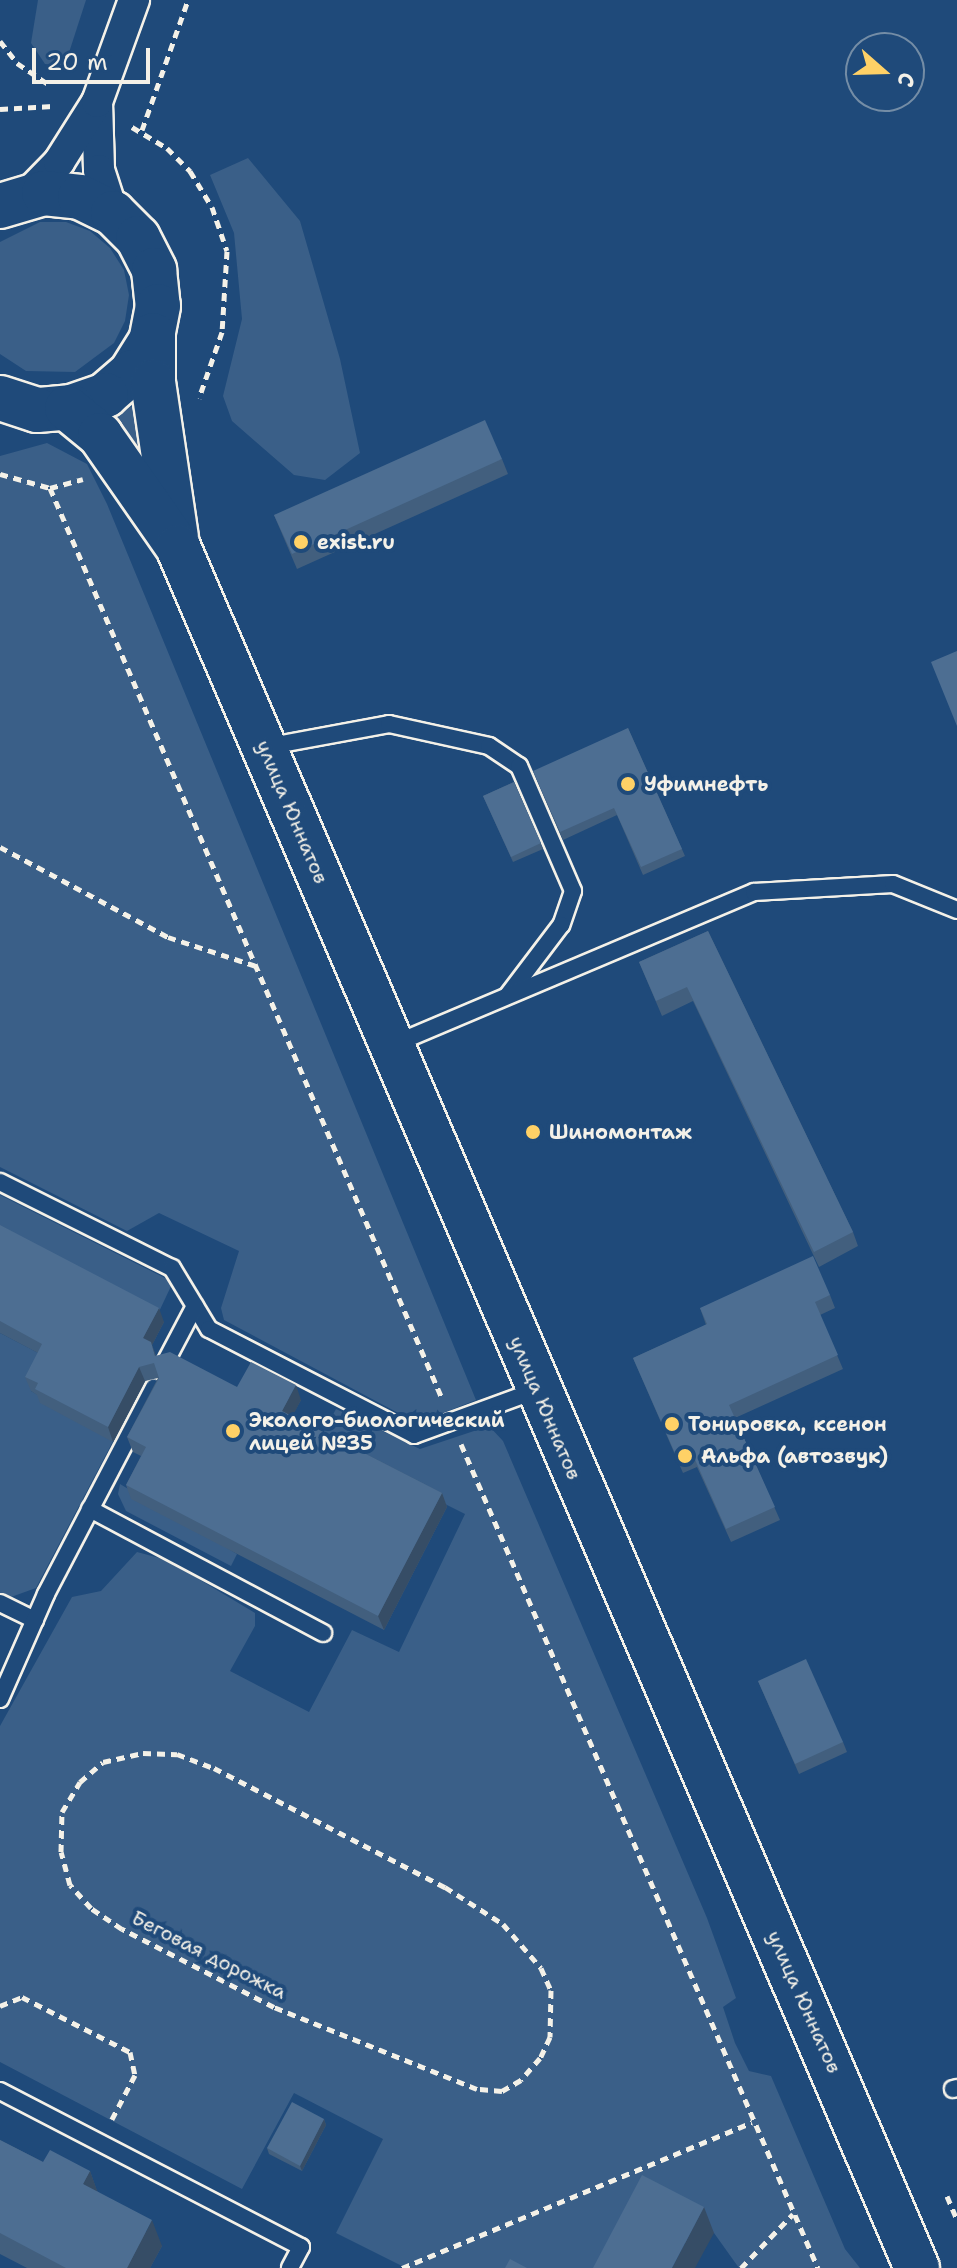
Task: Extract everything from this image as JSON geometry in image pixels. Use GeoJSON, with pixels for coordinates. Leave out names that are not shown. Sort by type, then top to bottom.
{"type":"FeatureCollection","features":[{"type":"Feature","properties":{"kind":"main road"},"geometry":{"type":"LineString","coordinates":[[8,201],[44,193],[80,197],[113,213]]}},
{"type":"Feature","properties":{"kind":"main road","name":"улица Юннатов"},"geometry":{"type":"LineString","coordinates":[[113,213],[138,238],[154,270],[158,306],[153,328],[153,382],[178,547]]}},
{"type":"Feature","properties":{"kind":"main road"},"geometry":{"type":"LineString","coordinates":[[0,431],[35,405],[106,395],[132,372],[153,328]]}},
{"type":"Feature","properties":{"kind":"main road","name":"улица Юннатов"},"geometry":{"type":"LineString","coordinates":[[35,405],[100,435],[178,547],[537,1390],[917,2268]]}},
{"type":"Feature","properties":{"kind":"street"},"geometry":{"type":"LineString","coordinates":[[8,201],[59,162],[97,102],[134,0]]}},
{"type":"Feature","properties":{"kind":"street"},"geometry":{"type":"LineString","coordinates":[[97,102],[99,170],[113,213]]}},
{"type":"Feature","properties":{"kind":"lane"},"geometry":{"type":"LineString","coordinates":[[264,747],[389,724],[489,746],[519,766],[573,891],[561,925],[507,996]]}},
{"type":"Feature","properties":{"kind":"lane"},"geometry":{"type":"LineString","coordinates":[[391,1046],[754,892],[893,884],[957,910]]}},
{"type":"Feature","properties":{"kind":"lane"},"geometry":{"type":"LineString","coordinates":[[0,1182],[172,1268],[209,1329],[414,1435],[537,1390]]}},
{"type":"Feature","properties":{"kind":"lane"},"geometry":{"type":"LineString","coordinates":[[166,1361],[195,1306]]}},
{"type":"Feature","properties":{"kind":"lane"},"geometry":{"type":"LineString","coordinates":[[0,1699],[35,1620],[154,1387]]}},
{"type":"Feature","properties":{"kind":"lane"},"geometry":{"type":"LineString","coordinates":[[90,1509],[323,1633]]}},
{"type":"Feature","properties":{"kind":"lane"},"geometry":{"type":"LineString","coordinates":[[0,1603],[35,1620]]}},
{"type":"Feature","properties":{"kind":"lane"},"geometry":{"type":"LineString","coordinates":[[0,2091],[301,2247],[290,2268]]}},
{"type":"Feature","properties":{"kind":"path"},"geometry":{"type":"LineString","coordinates":[[188,0],[142,130],[190,171],[212,207],[227,251],[222,332],[193,411]]}},
{"type":"Feature","properties":{"kind":"path"},"geometry":{"type":"LineString","coordinates":[[0,41],[17,63],[51,86]]}},
{"type":"Feature","properties":{"kind":"path"},"geometry":{"type":"LineString","coordinates":[[50,488],[752,2122],[818,2268]]}},
{"type":"Feature","properties":{"kind":"path"},"geometry":{"type":"LineString","coordinates":[[0,847],[168,937],[256,966]]}},
{"type":"Feature","properties":{"kind":"path","name":"Беговая дорожка"},"geometry":{"type":"LineString","coordinates":[[143,1753],[177,1754],[412,1870],[503,1924],[541,1968],[551,1990],[550,2037],[521,2080],[502,2091],[477,2089],[383,2054],[122,1929],[70,1885],[61,1852],[62,1812],[80,1782],[103,1762],[143,1753]]}},
{"type":"Feature","properties":{"kind":"path"},"geometry":{"type":"LineString","coordinates":[[0,2006],[22,1997],[130,2052],[135,2075],[99,2143]]}},
{"type":"Feature","properties":{"kind":"path"},"geometry":{"type":"LineString","coordinates":[[402,2268],[752,2122]]}},
{"type":"Feature","properties":{"kind":"path"},"geometry":{"type":"LineString","coordinates":[[947,2196],[957,2219]]}},
{"type":"Feature","properties":{"kind":"path"},"geometry":{"type":"LineString","coordinates":[[741,2268],[793,2214]]}},
{"type":"Feature","properties":{"kind":"shaded area"},"geometry":{"type":"Polygon","coordinates":[[[38,0],[86,0],[64,68],[45,64],[31,43],[38,0]]]}},
{"type":"Feature","properties":{"kind":"shaded area"},"geometry":{"type":"Polygon","coordinates":[[[248,158],[300,221],[340,359],[360,453],[325,480],[294,475],[232,421],[223,396],[242,319],[234,233],[210,175],[248,158]]]}},
{"type":"Feature","properties":{"kind":"shaded area"},"geometry":{"type":"Polygon","coordinates":[[[40,222],[66,222],[90,231],[110,248],[124,270],[129,295],[125,321],[114,343],[75,372],[26,371],[0,354],[0,242],[40,222]]]}},
{"type":"Feature","properties":{"kind":"shaded area"},"geometry":{"type":"Polygon","coordinates":[[[135,405],[139,436],[155,485],[107,418],[135,405]]]}},
{"type":"Feature","properties":{"kind":"shaded area"},"geometry":{"type":"Polygon","coordinates":[[[47,443],[87,464],[107,504],[476,1400],[417,1423],[224,1320],[221,1308],[239,1251],[159,1213],[127,1231],[0,1167],[0,456],[47,443]]]}},
{"type":"Feature","properties":{"kind":"shaded area"},"geometry":{"type":"Polygon","coordinates":[[[0,1195],[173,1282],[156,1318],[0,1236],[0,1195]]]}},
{"type":"Feature","properties":{"kind":"shaded area"},"geometry":{"type":"Polygon","coordinates":[[[0,1333],[48,1358],[31,1391],[43,1398],[144,1382],[36,1588],[11,1597],[0,1593],[0,1333]]]}},
{"type":"Feature","properties":{"kind":"shaded area"},"geometry":{"type":"Polygon","coordinates":[[[336,1409],[420,1449],[489,1426],[503,1441],[707,1918],[736,1998],[723,2007],[735,2043],[749,2071],[771,2076],[845,2249],[860,2268],[739,2268],[714,2233],[615,2268],[406,2268],[336,2233],[383,2139],[294,2093],[242,2189],[0,2062],[0,1726],[72,1597],[101,1591],[137,1552],[167,1560],[255,1613],[255,1626],[230,1671],[309,1712],[352,1630],[399,1652],[465,1514],[319,1441],[336,1409]]]}},
{"type":"Feature","properties":{"kind":"shaded area"},"geometry":{"type":"Polygon","coordinates":[[[120,1484],[237,1554],[231,1566],[126,1511],[118,1494],[120,1484]]]}},
{"type":"Feature","properties":{"kind":"building"},"geometry":{"type":"Polygon","coordinates":[[[485,420],[502,459],[292,554],[274,515],[485,420]]]}},
{"type":"Feature","properties":{"kind":"building"},"geometry":{"type":"Polygon","coordinates":[[[957,651],[957,726],[931,662],[957,651]]]}},
{"type":"Feature","properties":{"kind":"building"},"geometry":{"type":"Polygon","coordinates":[[[628,728],[682,849],[641,867],[614,808],[560,832],[533,771],[628,728]]]}},
{"type":"Feature","properties":{"kind":"building"},"geometry":{"type":"Polygon","coordinates":[[[514,782],[541,843],[511,857],[483,796],[514,782]]]}},
{"type":"Feature","properties":{"kind":"building"},"geometry":{"type":"Polygon","coordinates":[[[708,931],[853,1232],[814,1252],[687,987],[656,1001],[639,962],[708,931]]]}},
{"type":"Feature","properties":{"kind":"building","name":"Эколого-биологический лицей №35"},"geometry":{"type":"Polygon","coordinates":[[[0,1225],[159,1308],[143,1338],[151,1342],[155,1356],[170,1352],[237,1387],[251,1362],[296,1385],[282,1411],[442,1493],[378,1616],[126,1485],[146,1447],[127,1437],[159,1378],[154,1363],[139,1367],[108,1427],[35,1389],[38,1383],[25,1377],[42,1344],[0,1321],[0,1225]]]}},
{"type":"Feature","properties":{"kind":"building"},"geometry":{"type":"Polygon","coordinates":[[[813,1256],[830,1295],[815,1302],[838,1355],[729,1405],[775,1507],[726,1529],[692,1453],[678,1460],[633,1358],[707,1324],[700,1308],[813,1256]]]}},
{"type":"Feature","properties":{"kind":"building"},"geometry":{"type":"Polygon","coordinates":[[[806,1659],[843,1742],[795,1764],[758,1681],[806,1659]]]}},
{"type":"Feature","properties":{"kind":"building"},"geometry":{"type":"Polygon","coordinates":[[[292,2102],[324,2119],[300,2166],[267,2148],[292,2102]]]}},
{"type":"Feature","properties":{"kind":"building"},"geometry":{"type":"Polygon","coordinates":[[[0,2140],[43,2162],[50,2150],[90,2171],[83,2184],[152,2220],[127,2268],[66,2268],[0,2233],[0,2140]]]}},
{"type":"Feature","properties":{"kind":"building"},"geometry":{"type":"Polygon","coordinates":[[[642,2175],[704,2207],[672,2268],[593,2268],[642,2175]]]}},
{"type":"Feature","properties":{"kind":"building"},"geometry":{"type":"Polygon","coordinates":[[[510,2259],[527,2268],[505,2268],[510,2259]]]}},
{"type":"Feature","properties":{"kind":"place","name":"exist.ru"},"geometry":{"type":"Point","coordinates":[301,542]}},
{"type":"Feature","properties":{"kind":"place","name":"Уфимнефть"},"geometry":{"type":"Point","coordinates":[628,784]}},
{"type":"Feature","properties":{"kind":"place","name":"Шиномонтаж"},"geometry":{"type":"Point","coordinates":[533,1132]}},
{"type":"Feature","properties":{"kind":"place","name":"Тонировка, ксенон"},"geometry":{"type":"Point","coordinates":[672,1424]}},
{"type":"Feature","properties":{"kind":"place","name":"Эколого-биологический лицей №35"},"geometry":{"type":"Point","coordinates":[233,1431]}},
{"type":"Feature","properties":{"kind":"place","name":"Альфа (автозвук)"},"geometry":{"type":"Point","coordinates":[685,1456]}}]}
